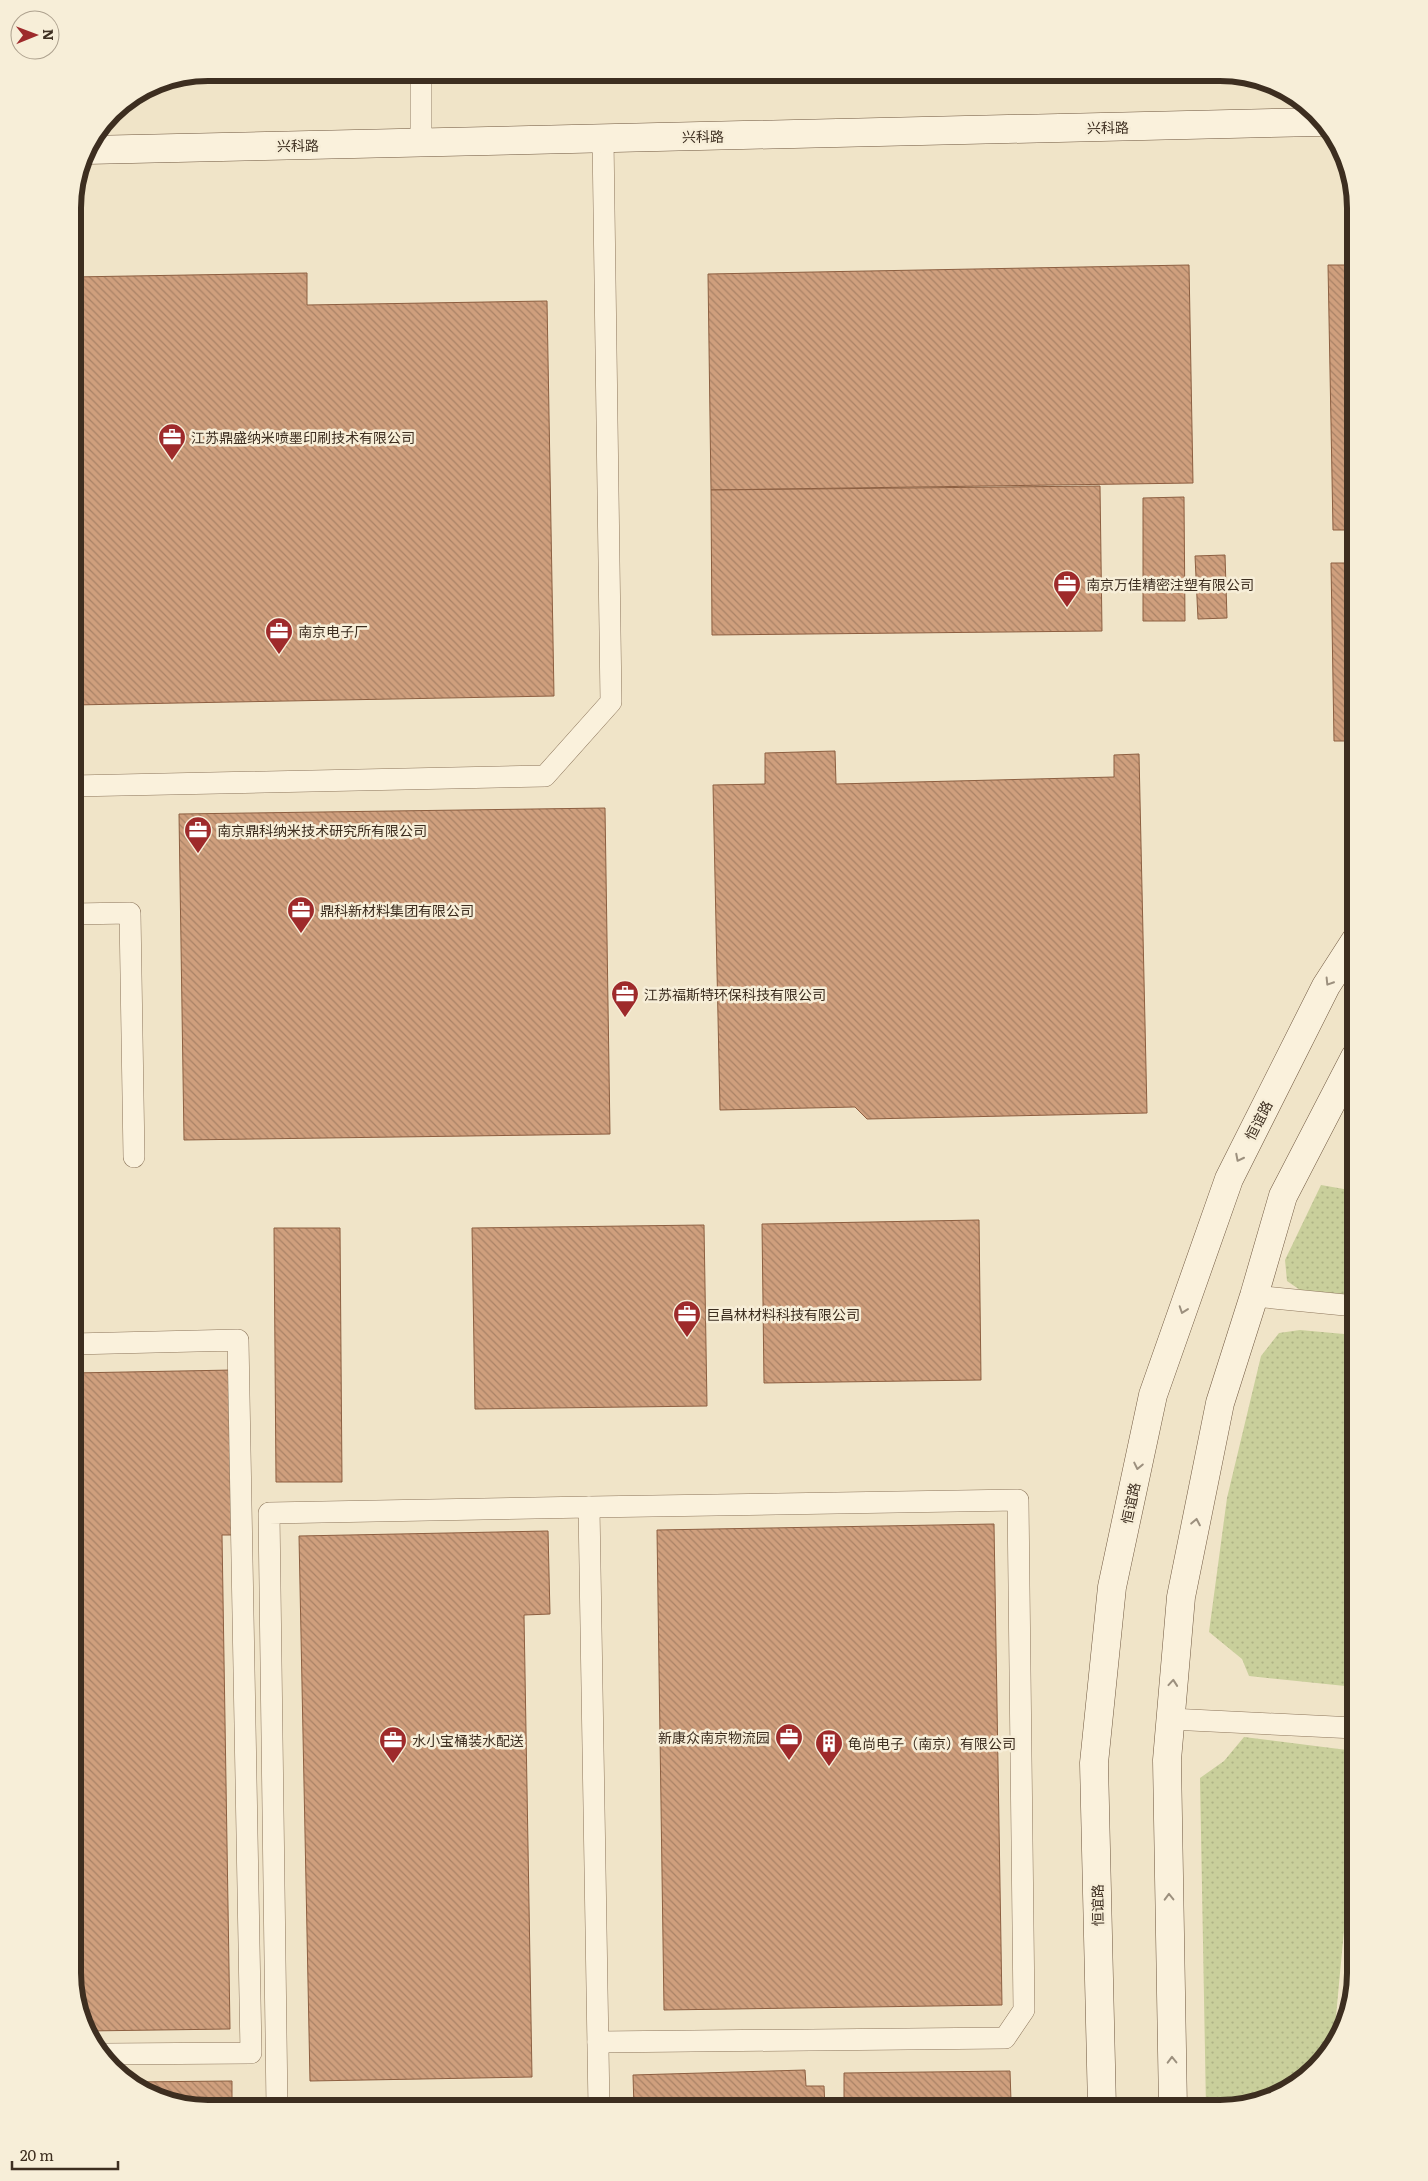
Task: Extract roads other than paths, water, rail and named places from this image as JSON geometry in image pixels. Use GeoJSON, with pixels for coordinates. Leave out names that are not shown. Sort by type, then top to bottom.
{"type":"FeatureCollection","features":[{"type":"Feature","properties":{"kind":"main road","name":"兴科路"},"geometry":{"type":"LineString","coordinates":[[95,150],[1313,122]]}},
{"type":"Feature","properties":{"kind":"main road","name":"恒谊路"},"geometry":{"type":"LineString","coordinates":[[1102,2100],[1094,1763],[1112,1587],[1151,1404],[1229,1179],[1326,986],[1347,954]]}},
{"type":"Feature","properties":{"kind":"main road"},"geometry":{"type":"LineString","coordinates":[[1173,2100],[1167,1760],[1180,1597],[1220,1403],[1283,1196],[1347,1074]]}},
{"type":"Feature","properties":{"kind":"lane"},"geometry":{"type":"LineString","coordinates":[[421,81],[421,142]]}},
{"type":"Feature","properties":{"kind":"lane"},"geometry":{"type":"LineString","coordinates":[[82,786],[545,776],[611,702],[603,138]]}},
{"type":"Feature","properties":{"kind":"lane"},"geometry":{"type":"LineString","coordinates":[[82,914],[130,912],[134,1157]]}},
{"type":"Feature","properties":{"kind":"lane"},"geometry":{"type":"LineString","coordinates":[[1254,1296],[1347,1305]]}},
{"type":"Feature","properties":{"kind":"lane"},"geometry":{"type":"LineString","coordinates":[[81,1344],[238,1340],[251,2053],[110,2054]]}},
{"type":"Feature","properties":{"kind":"lane"},"geometry":{"type":"LineString","coordinates":[[277,2099],[269,1513],[1018,1500],[1024,2010],[1005,2038],[598,2042]]}},
{"type":"Feature","properties":{"kind":"lane"},"geometry":{"type":"LineString","coordinates":[[589,1507],[599,2099]]}},
{"type":"Feature","properties":{"kind":"lane"},"geometry":{"type":"LineString","coordinates":[[1170,1719],[1347,1728]]}},
{"type":"Feature","properties":{"kind":"place","name":"江苏鼎盛纳米喷墨印刷技术有限公司"},"geometry":{"type":"Point","coordinates":[172,461]}},
{"type":"Feature","properties":{"kind":"place","name":"南京万佳精密注塑有限公司"},"geometry":{"type":"Point","coordinates":[1067,608]}},
{"type":"Feature","properties":{"kind":"place","name":"南京电子厂"},"geometry":{"type":"Point","coordinates":[279,655]}},
{"type":"Feature","properties":{"kind":"place","name":"南京鼎科纳米技术研究所有限公司"},"geometry":{"type":"Point","coordinates":[198,854]}},
{"type":"Feature","properties":{"kind":"place","name":"鼎科新材料集团有限公司"},"geometry":{"type":"Point","coordinates":[301,934]}},
{"type":"Feature","properties":{"kind":"place","name":"江苏福斯特环保科技有限公司"},"geometry":{"type":"Point","coordinates":[625,1018]}},
{"type":"Feature","properties":{"kind":"place","name":"巨昌林材料科技有限公司"},"geometry":{"type":"Point","coordinates":[687,1338]}},
{"type":"Feature","properties":{"kind":"place","name":"新康众南京物流园"},"geometry":{"type":"Point","coordinates":[789,1761]}},
{"type":"Feature","properties":{"kind":"place","name":"水小宝桶装水配送"},"geometry":{"type":"Point","coordinates":[393,1764]}},
{"type":"Feature","properties":{"kind":"place","name":"龟尚电子（南京）有限公司"},"geometry":{"type":"Point","coordinates":[829,1767]}}]}
